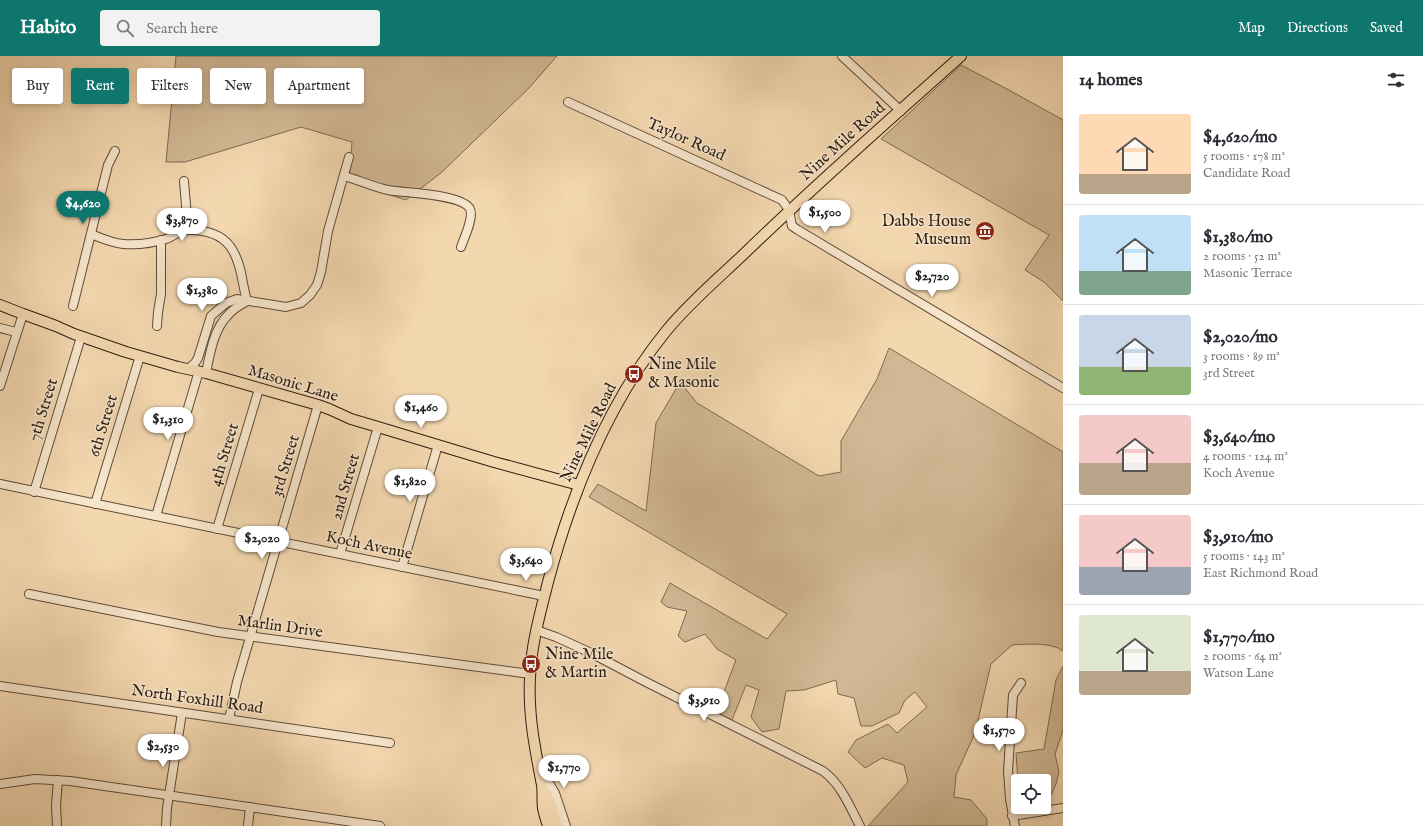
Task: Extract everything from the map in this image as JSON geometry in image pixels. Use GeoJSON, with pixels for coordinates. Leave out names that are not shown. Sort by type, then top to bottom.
{"type":"FeatureCollection","features":[{"type":"Feature","properties":{"kind":"main road","name":"Nine Mile Road"},"geometry":{"type":"LineString","coordinates":[[548,826],[543,807],[542,787],[530,720],[530,674],[532,650],[554,558],[579,485],[602,432],[634,374],[666,330],[685,309],[789,210],[961,56]]}},
{"type":"Feature","properties":{"kind":"main road","name":"Masonic Lane"},"geometry":{"type":"LineString","coordinates":[[0,305],[81,337],[140,356],[203,372],[318,405],[351,419],[579,485]]}},
{"type":"Feature","properties":{"kind":"main road","name":"Nine Mile Road"},"geometry":{"type":"LineString","coordinates":[[542,787],[550,802],[557,826]]}},
{"type":"Feature","properties":{"kind":"street"},"geometry":{"type":"LineString","coordinates":[[842,56],[901,111]]}},
{"type":"Feature","properties":{"kind":"street","name":"Taylor Road"},"geometry":{"type":"LineString","coordinates":[[568,102],[782,200],[789,210]]}},
{"type":"Feature","properties":{"kind":"street"},"geometry":{"type":"LineString","coordinates":[[73,306],[108,165],[115,151]]}},
{"type":"Feature","properties":{"kind":"street"},"geometry":{"type":"LineString","coordinates":[[188,369],[196,363],[209,320],[213,313],[226,303],[234,300],[286,307],[300,303],[310,295],[317,284],[321,272],[328,231],[349,157]]}},
{"type":"Feature","properties":{"kind":"street"},"geometry":{"type":"LineString","coordinates":[[344,176],[388,190],[438,196],[465,204],[469,208],[471,215],[461,247]]}},
{"type":"Feature","properties":{"kind":"street"},"geometry":{"type":"LineString","coordinates":[[184,181],[188,230]]}},
{"type":"Feature","properties":{"kind":"street"},"geometry":{"type":"LineString","coordinates":[[789,210],[792,226],[798,230],[1063,388]]}},
{"type":"Feature","properties":{"kind":"street"},"geometry":{"type":"LineString","coordinates":[[91,234],[112,242],[123,244],[167,239],[188,230],[209,232],[221,238],[231,247],[240,266],[243,289],[247,301]]}},
{"type":"Feature","properties":{"kind":"street"},"geometry":{"type":"LineString","coordinates":[[157,326],[161,294],[161,240]]}},
{"type":"Feature","properties":{"kind":"street"},"geometry":{"type":"LineString","coordinates":[[156,516],[216,336],[223,321],[236,308],[247,301]]}},
{"type":"Feature","properties":{"kind":"street"},"geometry":{"type":"LineString","coordinates":[[0,386],[23,314]]}},
{"type":"Feature","properties":{"kind":"street"},"geometry":{"type":"LineString","coordinates":[[0,328],[16,332]]}},
{"type":"Feature","properties":{"kind":"street","name":"7th Street"},"geometry":{"type":"LineString","coordinates":[[34,492],[81,337]]}},
{"type":"Feature","properties":{"kind":"street","name":"6th Street"},"geometry":{"type":"LineString","coordinates":[[95,504],[140,356]]}},
{"type":"Feature","properties":{"kind":"street","name":"4th Street"},"geometry":{"type":"LineString","coordinates":[[217,529],[259,389]]}},
{"type":"Feature","properties":{"kind":"street","name":"3rd Street"},"geometry":{"type":"LineString","coordinates":[[229,719],[237,682],[318,405]]}},
{"type":"Feature","properties":{"kind":"street","name":"2nd Street"},"geometry":{"type":"LineString","coordinates":[[340,554],[378,427]]}},
{"type":"Feature","properties":{"kind":"street"},"geometry":{"type":"LineString","coordinates":[[402,567],[438,445]]}},
{"type":"Feature","properties":{"kind":"street","name":"Koch Avenue"},"geometry":{"type":"LineString","coordinates":[[0,484],[544,596]]}},
{"type":"Feature","properties":{"kind":"street","name":"Marlin Drive"},"geometry":{"type":"LineString","coordinates":[[29,594],[251,637],[530,674]]}},
{"type":"Feature","properties":{"kind":"street"},"geometry":{"type":"LineString","coordinates":[[536,630],[585,650],[823,771],[831,778],[838,788],[860,826]]}},
{"type":"Feature","properties":{"kind":"street"},"geometry":{"type":"LineString","coordinates":[[1014,826],[1009,792],[1008,772],[1013,695],[1020,683]]}},
{"type":"Feature","properties":{"kind":"street","name":"North Foxhill Road"},"geometry":{"type":"LineString","coordinates":[[0,686],[390,743]]}},
{"type":"Feature","properties":{"kind":"street"},"geometry":{"type":"LineString","coordinates":[[166,826],[169,795],[182,712]]}},
{"type":"Feature","properties":{"kind":"street"},"geometry":{"type":"LineString","coordinates":[[537,763],[555,793],[566,826]]}},
{"type":"Feature","properties":{"kind":"street"},"geometry":{"type":"LineString","coordinates":[[0,784],[35,779],[58,780],[250,807],[330,822],[380,826]]}},
{"type":"Feature","properties":{"kind":"street"},"geometry":{"type":"LineString","coordinates":[[58,780],[56,804],[58,826]]}},
{"type":"Feature","properties":{"kind":"street"},"geometry":{"type":"LineString","coordinates":[[248,826],[250,807]]}},
{"type":"Feature","properties":{"kind":"street"},"geometry":{"type":"LineString","coordinates":[[1012,816],[1063,808]]}},
{"type":"Feature","properties":{"kind":"shaded area"},"geometry":{"type":"Polygon","coordinates":[[[176,56],[557,56],[529,88],[442,172],[406,200],[349,182],[352,142],[301,127],[185,162],[166,162],[171,104],[202,104],[202,68],[175,68],[176,56]]]}},
{"type":"Feature","properties":{"kind":"shaded area"},"geometry":{"type":"Polygon","coordinates":[[[961,65],[1063,120],[1063,301],[1044,282],[1025,270],[1049,235],[881,139],[961,65]]]}},
{"type":"Feature","properties":{"kind":"shaded area"},"geometry":{"type":"Polygon","coordinates":[[[889,348],[1063,452],[1063,651],[1046,645],[1012,645],[991,664],[975,733],[956,775],[954,797],[971,800],[987,819],[987,826],[868,826],[908,782],[904,765],[882,758],[865,768],[848,752],[856,740],[888,724],[897,733],[927,707],[915,692],[905,700],[899,713],[872,726],[861,726],[854,698],[838,694],[836,680],[804,690],[786,691],[779,729],[762,732],[751,717],[759,690],[746,685],[732,720],[716,713],[736,660],[717,649],[705,634],[685,642],[678,636],[687,611],[667,607],[661,602],[670,583],[767,639],[787,614],[589,497],[598,484],[646,511],[656,423],[680,382],[697,403],[819,476],[841,472],[841,441],[877,379],[889,348]]]}},
{"type":"Feature","properties":{"kind":"shaded area"},"geometry":{"type":"Polygon","coordinates":[[[1063,666],[1063,730],[1055,754],[1059,772],[1051,795],[1051,774],[1018,774],[1016,753],[1044,749],[1056,680],[1063,666]]]}},
{"type":"Feature","properties":{"kind":"place","name":"Dabbs House Museum"},"geometry":{"type":"Point","coordinates":[985,231]}},
{"type":"Feature","properties":{"kind":"place","name":"Nine Mile & Masonic"},"geometry":{"type":"Point","coordinates":[634,374]}},
{"type":"Feature","properties":{"kind":"place","name":"Nine Mile & Martin"},"geometry":{"type":"Point","coordinates":[531,664]}}]}
